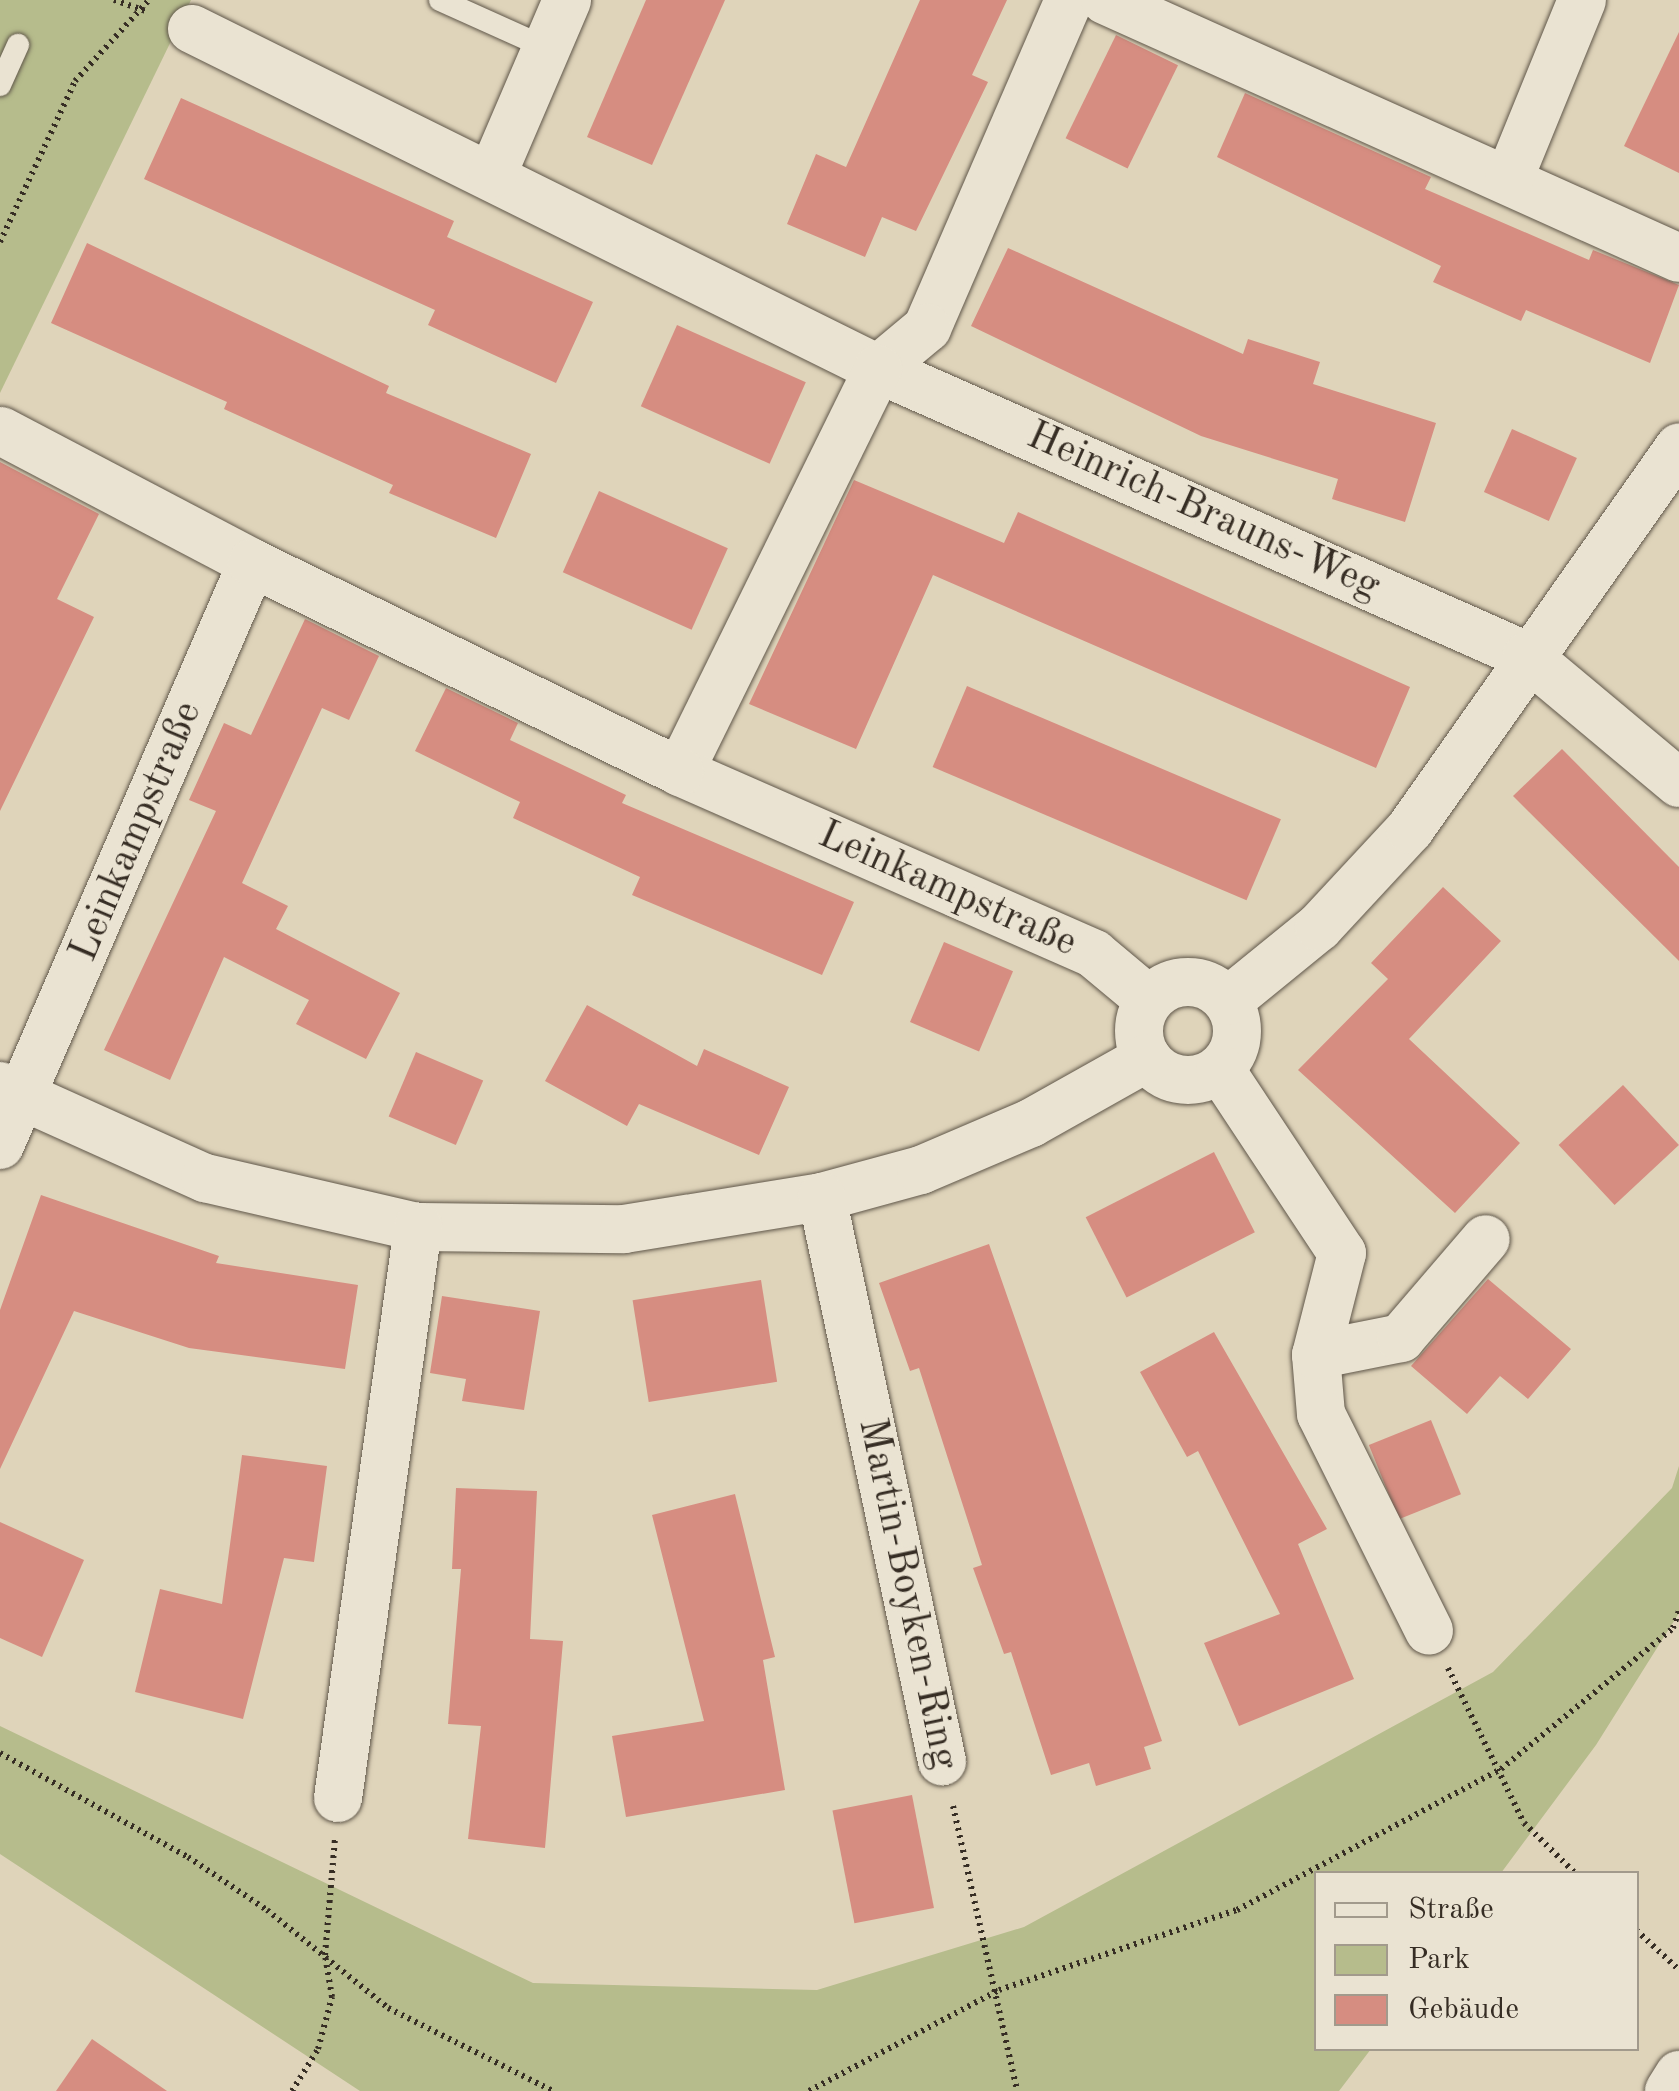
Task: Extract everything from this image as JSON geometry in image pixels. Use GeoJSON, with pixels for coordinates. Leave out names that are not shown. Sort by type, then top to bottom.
{"type":"FeatureCollection","features":[{"type":"Feature","properties":{"kind":"street"},"geometry":{"type":"LineString","coordinates":[[494,173],[567,0]]}},
{"type":"Feature","properties":{"kind":"street"},"geometry":{"type":"LineString","coordinates":[[680,772],[878,369],[927,328],[1069,0]]}},
{"type":"Feature","properties":{"kind":"street"},"geometry":{"type":"LineString","coordinates":[[1105,0],[1679,258]]}},
{"type":"Feature","properties":{"kind":"street"},"geometry":{"type":"LineString","coordinates":[[1509,179],[1582,0]]}},
{"type":"Feature","properties":{"kind":"street","name":"Heinrich-Brauns-Weg"},"geometry":{"type":"LineString","coordinates":[[192,30],[494,173],[878,369],[1528,656]]}},
{"type":"Feature","properties":{"kind":"street","name":"Leinkampstraße"},"geometry":{"type":"LineString","coordinates":[[0,431],[252,564],[680,772],[1094,954],[1149,1000]]}},
{"type":"Feature","properties":{"kind":"street"},"geometry":{"type":"LineString","coordinates":[[1228,1002],[1319,927],[1410,828],[1679,447]]}},
{"type":"Feature","properties":{"kind":"street","name":"Leinkampstraße"},"geometry":{"type":"LineString","coordinates":[[10,1093],[252,564]]}},
{"type":"Feature","properties":{"kind":"street"},"geometry":{"type":"LineString","coordinates":[[1528,656],[1679,783]]}},
{"type":"Feature","properties":{"kind":"street"},"geometry":{"type":"LineString","coordinates":[[1189,981],[1228,1002],[1238,1029],[1220,1068],[1206,1077],[1173,1078],[1147,1058],[1138,1029],[1149,1000],[1189,981]]}},
{"type":"Feature","properties":{"kind":"street"},"geometry":{"type":"LineString","coordinates":[[0,1144],[10,1093],[205,1178],[418,1227],[624,1229],[822,1197],[921,1170],[1031,1122],[1147,1058]]}},
{"type":"Feature","properties":{"kind":"street"},"geometry":{"type":"LineString","coordinates":[[1220,1068],[1342,1253],[1316,1355],[1321,1414],[1428,1632]]}},
{"type":"Feature","properties":{"kind":"street","name":"Martin-Boyken-Ring"},"geometry":{"type":"LineString","coordinates":[[822,1197],[942,1761]]}},
{"type":"Feature","properties":{"kind":"street"},"geometry":{"type":"LineString","coordinates":[[338,1798],[418,1227]]}},
{"type":"Feature","properties":{"kind":"street"},"geometry":{"type":"LineString","coordinates":[[1316,1355],[1401,1338],[1486,1239]]}},
{"type":"Feature","properties":{"kind":"street"},"geometry":{"type":"LineString","coordinates":[[1669,2091],[1679,2075]]}},
{"type":"Feature","properties":{"kind":"lane"},"geometry":{"type":"LineString","coordinates":[[440,0],[547,48]]}},
{"type":"Feature","properties":{"kind":"lane"},"geometry":{"type":"LineString","coordinates":[[0,85],[18,45]]}},
{"type":"Feature","properties":{"kind":"path"},"geometry":{"type":"LineString","coordinates":[[0,242],[75,81],[149,0]]}},
{"type":"Feature","properties":{"kind":"path"},"geometry":{"type":"LineString","coordinates":[[809,2091],[1000,1990],[1237,1910],[1501,1769],[1673,1628],[1679,1611]]}},
{"type":"Feature","properties":{"kind":"path"},"geometry":{"type":"LineString","coordinates":[[1428,1632],[1501,1769],[1524,1824],[1573,1871]]}},
{"type":"Feature","properties":{"kind":"path"},"geometry":{"type":"LineString","coordinates":[[0,1753],[188,1857],[325,1955],[388,2008],[552,2091]]}},
{"type":"Feature","properties":{"kind":"path","name":"Martin-Boyken-Ring"},"geometry":{"type":"LineString","coordinates":[[942,1761],[1000,1990],[1017,2091]]}},
{"type":"Feature","properties":{"kind":"path"},"geometry":{"type":"LineString","coordinates":[[292,2091],[326,2028],[332,1997],[325,1955],[338,1798]]}},
{"type":"Feature","properties":{"kind":"path"},"geometry":{"type":"LineString","coordinates":[[1639,1933],[1679,1970]]}},
{"type":"Feature","properties":{"kind":"green space"},"geometry":{"type":"Polygon","coordinates":[[[0,0],[191,0],[0,393],[0,0]]]}},
{"type":"Feature","properties":{"kind":"green space"},"geometry":{"type":"Polygon","coordinates":[[[1679,1466],[1679,1613],[1596,1745],[1502,1871],[1314,1871],[1314,2051],[1369,2051],[1339,2091],[360,2091],[0,1854],[0,1726],[533,1983],[817,1990],[1024,1927],[1493,1672],[1672,1488],[1679,1466]]]}},
{"type":"Feature","properties":{"kind":"building"},"geometry":{"type":"Polygon","coordinates":[[[646,0],[725,0],[652,165],[587,137],[646,0]]]}},
{"type":"Feature","properties":{"kind":"building"},"geometry":{"type":"Polygon","coordinates":[[[920,0],[1007,0],[972,75],[988,82],[916,231],[882,217],[865,257],[787,224],[816,154],[846,167],[920,0]]]}},
{"type":"Feature","properties":{"kind":"building"},"geometry":{"type":"Polygon","coordinates":[[[1679,32],[1679,173],[1624,146],[1679,32]]]}},
{"type":"Feature","properties":{"kind":"building"},"geometry":{"type":"Polygon","coordinates":[[[1116,35],[1178,65],[1128,169],[1066,138],[1116,35]]]}},
{"type":"Feature","properties":{"kind":"building"},"geometry":{"type":"Polygon","coordinates":[[[1245,93],[1431,177],[1425,189],[1589,260],[1593,250],[1679,285],[1650,363],[1526,310],[1521,321],[1433,282],[1441,266],[1217,157],[1245,93]]]}},
{"type":"Feature","properties":{"kind":"building"},"geometry":{"type":"Polygon","coordinates":[[[181,98],[454,221],[447,237],[593,302],[556,383],[428,325],[435,310],[144,179],[181,98]]]}},
{"type":"Feature","properties":{"kind":"building"},"geometry":{"type":"Polygon","coordinates":[[[87,243],[389,386],[386,393],[531,454],[496,538],[389,493],[393,485],[224,409],[227,402],[51,323],[87,243]]]}},
{"type":"Feature","properties":{"kind":"building"},"geometry":{"type":"Polygon","coordinates":[[[1008,248],[1243,354],[1248,339],[1320,362],[1313,384],[1436,423],[1405,522],[1332,499],[1338,479],[1201,436],[971,326],[1008,248]]]}},
{"type":"Feature","properties":{"kind":"building"},"geometry":{"type":"Polygon","coordinates":[[[677,325],[806,382],[770,464],[641,406],[677,325]]]}},
{"type":"Feature","properties":{"kind":"building"},"geometry":{"type":"Polygon","coordinates":[[[1512,429],[1577,458],[1549,521],[1484,492],[1512,429]]]}},
{"type":"Feature","properties":{"kind":"building"},"geometry":{"type":"Polygon","coordinates":[[[0,462],[99,514],[57,599],[94,617],[0,811],[0,462]]]}},
{"type":"Feature","properties":{"kind":"building"},"geometry":{"type":"Polygon","coordinates":[[[854,480],[1004,543],[1018,512],[1410,687],[1376,768],[933,575],[856,749],[749,704],[854,480]]]}},
{"type":"Feature","properties":{"kind":"building"},"geometry":{"type":"Polygon","coordinates":[[[599,491],[728,548],[692,630],[563,572],[599,491]]]}},
{"type":"Feature","properties":{"kind":"building"},"geometry":{"type":"Polygon","coordinates":[[[305,619],[379,656],[349,720],[322,708],[242,883],[288,906],[276,929],[400,993],[366,1059],[296,1024],[309,1000],[224,957],[170,1080],[104,1050],[216,811],[189,800],[224,723],[251,735],[305,619]]]}},
{"type":"Feature","properties":{"kind":"building"},"geometry":{"type":"Polygon","coordinates":[[[967,686],[1281,819],[1247,900],[933,767],[967,686]]]}},
{"type":"Feature","properties":{"kind":"building"},"geometry":{"type":"Polygon","coordinates":[[[446,688],[518,723],[510,740],[626,795],[622,803],[854,902],[822,975],[632,895],[640,877],[513,818],[520,802],[415,751],[446,688]]]}},
{"type":"Feature","properties":{"kind":"building"},"geometry":{"type":"Polygon","coordinates":[[[1562,749],[1679,867],[1679,961],[1513,796],[1562,749]]]}},
{"type":"Feature","properties":{"kind":"building"},"geometry":{"type":"Polygon","coordinates":[[[1443,887],[1501,941],[1409,1039],[1520,1143],[1455,1213],[1298,1070],[1388,979],[1371,963],[1443,887]]]}},
{"type":"Feature","properties":{"kind":"building"},"geometry":{"type":"Polygon","coordinates":[[[944,942],[1013,971],[979,1051],[910,1022],[944,942]]]}},
{"type":"Feature","properties":{"kind":"building"},"geometry":{"type":"Polygon","coordinates":[[[587,1005],[697,1066],[704,1049],[789,1087],[759,1155],[639,1104],[627,1126],[545,1081],[587,1005]]]}},
{"type":"Feature","properties":{"kind":"building"},"geometry":{"type":"Polygon","coordinates":[[[416,1052],[483,1081],[456,1145],[389,1116],[416,1052]]]}},
{"type":"Feature","properties":{"kind":"building"},"geometry":{"type":"Polygon","coordinates":[[[1623,1085],[1679,1145],[1615,1205],[1559,1145],[1623,1085]]]}},
{"type":"Feature","properties":{"kind":"building"},"geometry":{"type":"Polygon","coordinates":[[[1214,1152],[1255,1232],[1127,1298],[1086,1217],[1214,1152]]]}},
{"type":"Feature","properties":{"kind":"building"},"geometry":{"type":"Polygon","coordinates":[[[41,1195],[219,1256],[216,1263],[358,1285],[345,1369],[189,1348],[74,1311],[0,1469],[0,1310],[41,1195]]]}},
{"type":"Feature","properties":{"kind":"building"},"geometry":{"type":"Polygon","coordinates":[[[989,1244],[1162,1741],[1144,1747],[1151,1769],[1096,1786],[1089,1763],[1051,1775],[1011,1652],[1004,1654],[973,1568],[982,1565],[919,1368],[910,1371],[879,1283],[989,1244]]]}},
{"type":"Feature","properties":{"kind":"building"},"geometry":{"type":"Polygon","coordinates":[[[1488,1279],[1571,1349],[1528,1399],[1500,1376],[1467,1414],[1411,1366],[1488,1279]]]}},
{"type":"Feature","properties":{"kind":"building"},"geometry":{"type":"Polygon","coordinates":[[[761,1280],[777,1382],[649,1402],[633,1300],[761,1280]]]}},
{"type":"Feature","properties":{"kind":"building"},"geometry":{"type":"Polygon","coordinates":[[[442,1296],[540,1311],[524,1410],[462,1401],[466,1379],[430,1373],[442,1296]]]}},
{"type":"Feature","properties":{"kind":"building"},"geometry":{"type":"Polygon","coordinates":[[[1214,1332],[1327,1529],[1298,1544],[1354,1679],[1239,1726],[1204,1643],[1280,1614],[1198,1451],[1187,1457],[1140,1372],[1214,1332]]]}},
{"type":"Feature","properties":{"kind":"building"},"geometry":{"type":"Polygon","coordinates":[[[1431,1420],[1461,1494],[1399,1519],[1369,1445],[1431,1420]]]}},
{"type":"Feature","properties":{"kind":"building"},"geometry":{"type":"Polygon","coordinates":[[[242,1455],[327,1466],[314,1562],[284,1558],[243,1719],[135,1692],[160,1589],[222,1604],[242,1455]]]}},
{"type":"Feature","properties":{"kind":"building"},"geometry":{"type":"Polygon","coordinates":[[[456,1488],[537,1491],[530,1639],[563,1641],[545,1848],[468,1839],[481,1726],[448,1724],[461,1569],[452,1569],[456,1488]]]}},
{"type":"Feature","properties":{"kind":"building"},"geometry":{"type":"Polygon","coordinates":[[[735,1494],[775,1657],[763,1660],[785,1790],[626,1817],[612,1736],[704,1721],[652,1515],[735,1494]]]}},
{"type":"Feature","properties":{"kind":"building"},"geometry":{"type":"Polygon","coordinates":[[[0,1522],[84,1560],[42,1657],[0,1638],[0,1522]]]}},
{"type":"Feature","properties":{"kind":"building"},"geometry":{"type":"Polygon","coordinates":[[[912,1795],[934,1908],[854,1923],[832,1810],[912,1795]]]}},
{"type":"Feature","properties":{"kind":"building"},"geometry":{"type":"Polygon","coordinates":[[[92,2039],[167,2091],[56,2091],[92,2039]]]}}]}
